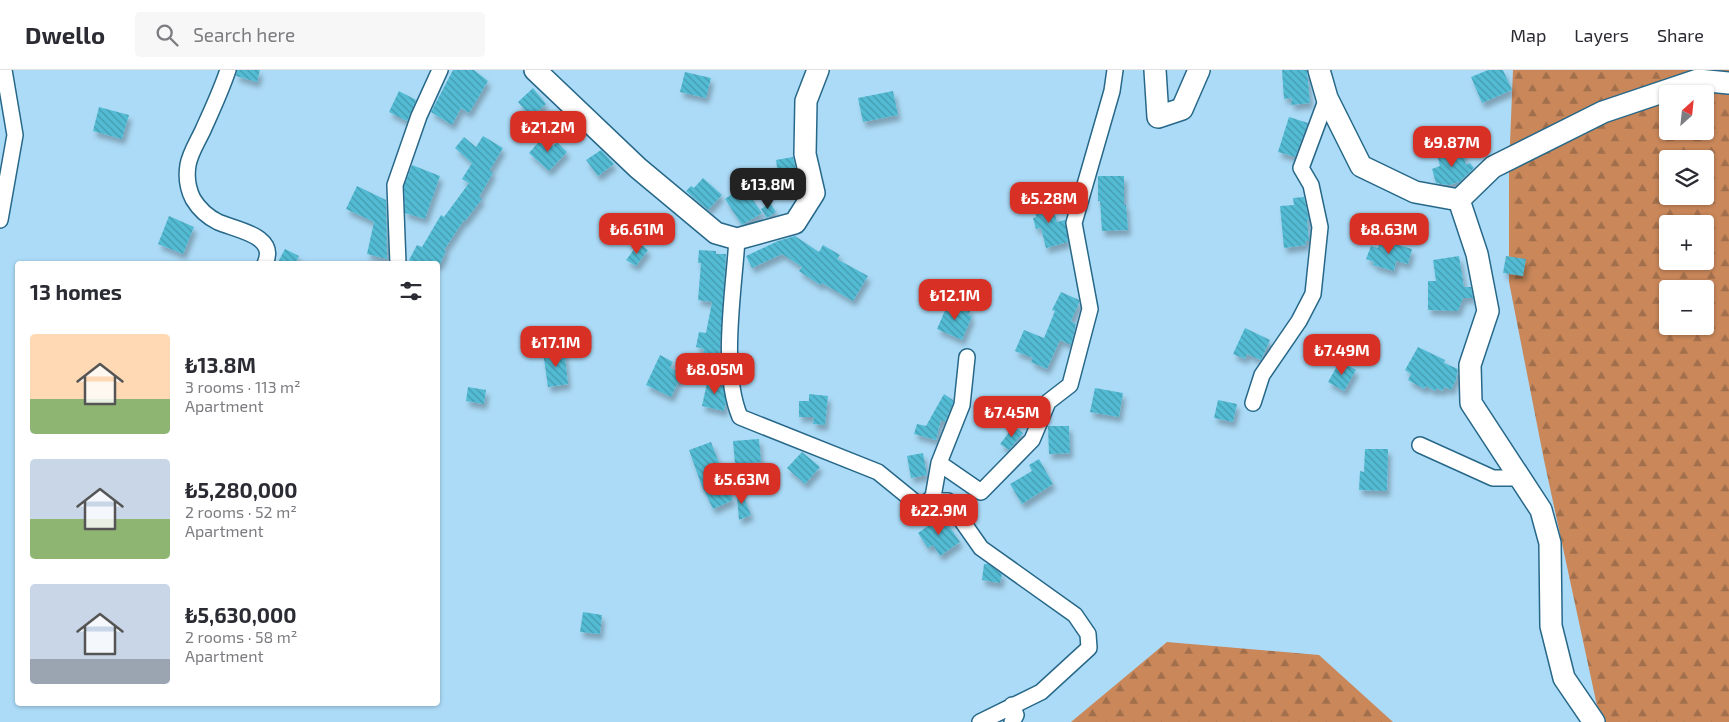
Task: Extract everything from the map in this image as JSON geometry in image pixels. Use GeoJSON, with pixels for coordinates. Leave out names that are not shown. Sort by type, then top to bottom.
{"type":"FeatureCollection","features":[{"type":"Feature","properties":{"kind":"street"},"geometry":{"type":"LineString","coordinates":[[0,220],[15,135],[4,70]]}},
{"type":"Feature","properties":{"kind":"street"},"geometry":{"type":"LineString","coordinates":[[228,70],[217,100],[190,157],[188,183],[194,200],[204,213],[219,222],[252,234],[261,240],[267,250],[265,261]]}},
{"type":"Feature","properties":{"kind":"street"},"geometry":{"type":"LineString","coordinates":[[398,261],[395,186],[419,116],[440,70]]}},
{"type":"Feature","properties":{"kind":"street"},"geometry":{"type":"LineString","coordinates":[[535,70],[638,168],[695,216],[716,233],[737,239],[795,223],[814,193],[805,154],[806,101],[818,70]]}},
{"type":"Feature","properties":{"kind":"street"},"geometry":{"type":"LineString","coordinates":[[939,463],[981,492],[1032,440],[1048,402],[1070,385],[1090,308],[1074,223],[1112,91],[1115,70]]}},
{"type":"Feature","properties":{"kind":"street"},"geometry":{"type":"LineString","coordinates":[[1155,70],[1158,117],[1182,109],[1199,70]]}},
{"type":"Feature","properties":{"kind":"street"},"geometry":{"type":"LineString","coordinates":[[1320,70],[1327,98],[1361,166],[1415,192],[1459,200]]}},
{"type":"Feature","properties":{"kind":"street"},"geometry":{"type":"LineString","coordinates":[[1459,200],[1493,167],[1604,112],[1698,80],[1729,83]]}},
{"type":"Feature","properties":{"kind":"street"},"geometry":{"type":"LineString","coordinates":[[1253,403],[1262,375],[1299,321],[1313,294],[1320,227],[1311,185],[1300,168],[1327,98]]}},
{"type":"Feature","properties":{"kind":"street"},"geometry":{"type":"LineString","coordinates":[[1459,200],[1477,254],[1488,311],[1470,365],[1470,403],[1541,510],[1550,543],[1551,626],[1564,678],[1594,722]]}},
{"type":"Feature","properties":{"kind":"street"},"geometry":{"type":"LineString","coordinates":[[737,239],[729,353],[734,404],[740,417],[878,472],[921,507]]}},
{"type":"Feature","properties":{"kind":"street"},"geometry":{"type":"LineString","coordinates":[[921,507],[933,497],[939,463],[962,406],[967,357]]}},
{"type":"Feature","properties":{"kind":"street"},"geometry":{"type":"LineString","coordinates":[[1420,445],[1493,478],[1520,478]]}},
{"type":"Feature","properties":{"kind":"street"},"geometry":{"type":"LineString","coordinates":[[921,507],[940,501],[948,501],[981,548],[1074,615],[1088,634],[1090,648],[1041,692],[980,722]]}},
{"type":"Feature","properties":{"kind":"street"},"geometry":{"type":"LineString","coordinates":[[1012,705],[1016,715],[1012,722]]}},
{"type":"Feature","properties":{"kind":"green space"},"geometry":{"type":"Polygon","coordinates":[[[1513,70],[1729,70],[1729,722],[1593,722],[1599,715],[1544,460],[1509,282],[1509,168],[1513,70]]]}},
{"type":"Feature","properties":{"kind":"green space"},"geometry":{"type":"Polygon","coordinates":[[[1167,642],[1319,655],[1393,722],[1071,722],[1167,642]]]}},
{"type":"Feature","properties":{"kind":"building"},"geometry":{"type":"Polygon","coordinates":[[[237,70],[260,70],[257,82],[236,76],[237,70]]]}},
{"type":"Feature","properties":{"kind":"building"},"geometry":{"type":"Polygon","coordinates":[[[453,70],[474,70],[488,81],[469,113],[461,108],[452,125],[431,112],[453,70]]]}},
{"type":"Feature","properties":{"kind":"building"},"geometry":{"type":"Polygon","coordinates":[[[1282,70],[1307,70],[1310,103],[1291,105],[1292,98],[1284,99],[1282,70]]]}},
{"type":"Feature","properties":{"kind":"building"},"geometry":{"type":"Polygon","coordinates":[[[1488,70],[1503,70],[1512,90],[1482,103],[1471,77],[1488,70]]]}},
{"type":"Feature","properties":{"kind":"building"},"geometry":{"type":"Polygon","coordinates":[[[685,72],[711,78],[706,98],[680,92],[685,72]]]}},
{"type":"Feature","properties":{"kind":"building"},"geometry":{"type":"Polygon","coordinates":[[[533,88],[546,104],[531,117],[518,102],[533,88]]]}},
{"type":"Feature","properties":{"kind":"building"},"geometry":{"type":"Polygon","coordinates":[[[399,91],[416,100],[407,121],[389,112],[399,91]]]}},
{"type":"Feature","properties":{"kind":"building"},"geometry":{"type":"Polygon","coordinates":[[[893,91],[898,115],[863,122],[858,98],[893,91]]]}},
{"type":"Feature","properties":{"kind":"building"},"geometry":{"type":"Polygon","coordinates":[[[99,107],[129,115],[122,139],[93,131],[99,107]]]}},
{"type":"Feature","properties":{"kind":"building"},"geometry":{"type":"Polygon","coordinates":[[[1289,117],[1308,123],[1295,157],[1278,152],[1289,117]]]}},
{"type":"Feature","properties":{"kind":"building"},"geometry":{"type":"Polygon","coordinates":[[[483,136],[503,148],[490,170],[493,173],[479,197],[482,199],[464,220],[444,250],[446,251],[440,264],[440,261],[409,260],[417,245],[422,247],[441,215],[444,217],[469,183],[462,179],[472,163],[455,148],[464,137],[476,147],[483,136]]]}},
{"type":"Feature","properties":{"kind":"building"},"geometry":{"type":"Polygon","coordinates":[[[543,137],[553,146],[557,142],[567,152],[549,171],[529,153],[543,137]]]}},
{"type":"Feature","properties":{"kind":"building"},"geometry":{"type":"Polygon","coordinates":[[[1462,148],[1466,165],[1470,163],[1474,168],[1459,182],[1449,185],[1436,183],[1432,169],[1440,166],[1437,154],[1462,148]]]}},
{"type":"Feature","properties":{"kind":"building"},"geometry":{"type":"Polygon","coordinates":[[[601,150],[614,164],[598,176],[586,160],[601,150]]]}},
{"type":"Feature","properties":{"kind":"building"},"geometry":{"type":"Polygon","coordinates":[[[793,157],[799,184],[780,187],[776,160],[793,157]]]}},
{"type":"Feature","properties":{"kind":"building"},"geometry":{"type":"Polygon","coordinates":[[[412,165],[440,176],[425,219],[405,213],[404,186],[412,165]]]}},
{"type":"Feature","properties":{"kind":"building"},"geometry":{"type":"Polygon","coordinates":[[[1098,176],[1124,176],[1124,205],[1126,204],[1128,230],[1102,231],[1100,201],[1098,201],[1098,176]]]}},
{"type":"Feature","properties":{"kind":"building"},"geometry":{"type":"Polygon","coordinates":[[[703,178],[722,195],[708,210],[686,191],[691,186],[694,188],[703,178]]]}},
{"type":"Feature","properties":{"kind":"building"},"geometry":{"type":"Polygon","coordinates":[[[357,186],[386,200],[387,259],[367,254],[374,222],[346,209],[357,186]]]}},
{"type":"Feature","properties":{"kind":"building"},"geometry":{"type":"Polygon","coordinates":[[[743,186],[762,213],[742,225],[725,199],[743,186]]]}},
{"type":"Feature","properties":{"kind":"building"},"geometry":{"type":"Polygon","coordinates":[[[1049,197],[1051,213],[1054,212],[1057,222],[1065,220],[1068,242],[1046,248],[1041,228],[1036,229],[1033,218],[1036,217],[1034,199],[1049,197]]]}},
{"type":"Feature","properties":{"kind":"building"},"geometry":{"type":"Polygon","coordinates":[[[1304,197],[1309,220],[1307,220],[1309,241],[1305,241],[1306,245],[1284,248],[1280,206],[1294,205],[1293,198],[1304,197]]]}},
{"type":"Feature","properties":{"kind":"building"},"geometry":{"type":"Polygon","coordinates":[[[770,203],[776,212],[767,218],[761,209],[770,203]]]}},
{"type":"Feature","properties":{"kind":"building"},"geometry":{"type":"Polygon","coordinates":[[[169,216],[194,227],[183,254],[158,244],[169,216]]]}},
{"type":"Feature","properties":{"kind":"building"},"geometry":{"type":"Polygon","coordinates":[[[795,236],[819,252],[823,245],[840,255],[837,259],[868,276],[853,301],[822,283],[820,285],[799,271],[802,267],[782,254],[752,268],[746,256],[778,241],[795,236]]]}},
{"type":"Feature","properties":{"kind":"building"},"geometry":{"type":"Polygon","coordinates":[[[1380,240],[1412,249],[1408,264],[1396,261],[1394,271],[1373,265],[1374,262],[1366,259],[1371,246],[1378,248],[1380,240]]]}},
{"type":"Feature","properties":{"kind":"building"},"geometry":{"type":"Polygon","coordinates":[[[639,243],[648,250],[636,266],[626,260],[639,243]]]}},
{"type":"Feature","properties":{"kind":"building"},"geometry":{"type":"Polygon","coordinates":[[[285,249],[299,256],[296,261],[279,261],[285,249]]]}},
{"type":"Feature","properties":{"kind":"building"},"geometry":{"type":"Polygon","coordinates":[[[699,250],[716,251],[716,254],[726,254],[719,362],[702,360],[704,349],[696,347],[699,332],[706,333],[712,302],[698,300],[701,263],[698,263],[699,250]]]}},
{"type":"Feature","properties":{"kind":"building"},"geometry":{"type":"Polygon","coordinates":[[[1459,256],[1464,287],[1471,287],[1473,298],[1463,298],[1458,311],[1428,310],[1428,281],[1436,281],[1433,260],[1459,256]]]}},
{"type":"Feature","properties":{"kind":"building"},"geometry":{"type":"Polygon","coordinates":[[[1506,256],[1526,259],[1523,276],[1503,273],[1506,256]]]}},
{"type":"Feature","properties":{"kind":"building"},"geometry":{"type":"Polygon","coordinates":[[[1061,292],[1079,300],[1071,321],[1076,324],[1071,345],[1060,340],[1047,369],[1031,362],[1033,358],[1015,351],[1024,330],[1044,338],[1055,311],[1052,310],[1061,292]]]}},
{"type":"Feature","properties":{"kind":"building"},"geometry":{"type":"Polygon","coordinates":[[[959,304],[971,309],[968,315],[972,316],[962,340],[937,329],[947,306],[956,310],[959,304]]]}},
{"type":"Feature","properties":{"kind":"building"},"geometry":{"type":"Polygon","coordinates":[[[1245,328],[1270,340],[1261,360],[1247,354],[1245,359],[1233,354],[1245,328]]]}},
{"type":"Feature","properties":{"kind":"building"},"geometry":{"type":"Polygon","coordinates":[[[1418,347],[1445,360],[1444,363],[1458,369],[1456,380],[1451,390],[1445,387],[1442,391],[1437,388],[1435,391],[1426,386],[1424,389],[1408,380],[1411,374],[1405,370],[1418,347]]]}},
{"type":"Feature","properties":{"kind":"building"},"geometry":{"type":"Polygon","coordinates":[[[564,349],[568,384],[548,387],[543,352],[564,349]]]}},
{"type":"Feature","properties":{"kind":"building"},"geometry":{"type":"Polygon","coordinates":[[[660,355],[673,362],[670,368],[682,374],[671,397],[646,385],[660,355]]]}},
{"type":"Feature","properties":{"kind":"building"},"geometry":{"type":"Polygon","coordinates":[[[1340,361],[1356,370],[1344,391],[1328,382],[1340,361]]]}},
{"type":"Feature","properties":{"kind":"building"},"geometry":{"type":"Polygon","coordinates":[[[708,378],[722,381],[726,402],[724,411],[702,406],[708,378]]]}},
{"type":"Feature","properties":{"kind":"building"},"geometry":{"type":"Polygon","coordinates":[[[468,387],[486,390],[484,404],[466,401],[468,387]]]}},
{"type":"Feature","properties":{"kind":"building"},"geometry":{"type":"Polygon","coordinates":[[[1095,388],[1123,393],[1119,417],[1090,412],[1095,388]]]}},
{"type":"Feature","properties":{"kind":"building"},"geometry":{"type":"Polygon","coordinates":[[[809,394],[828,396],[825,425],[813,424],[814,417],[799,417],[799,401],[809,401],[809,394]]]}},
{"type":"Feature","properties":{"kind":"building"},"geometry":{"type":"Polygon","coordinates":[[[944,394],[953,400],[953,403],[945,422],[941,420],[936,440],[914,434],[917,424],[926,426],[944,394]]]}},
{"type":"Feature","properties":{"kind":"building"},"geometry":{"type":"Polygon","coordinates":[[[1218,400],[1237,404],[1233,422],[1214,418],[1218,400]]]}},
{"type":"Feature","properties":{"kind":"building"},"geometry":{"type":"Polygon","coordinates":[[[1014,426],[1023,433],[1009,450],[1000,444],[1014,426]]]}},
{"type":"Feature","properties":{"kind":"building"},"geometry":{"type":"Polygon","coordinates":[[[1048,426],[1069,426],[1070,453],[1049,454],[1048,426]]]}},
{"type":"Feature","properties":{"kind":"building"},"geometry":{"type":"Polygon","coordinates":[[[759,439],[761,462],[735,464],[733,441],[759,439]]]}},
{"type":"Feature","properties":{"kind":"building"},"geometry":{"type":"Polygon","coordinates":[[[711,442],[733,500],[713,509],[701,484],[689,450],[711,442]]]}},
{"type":"Feature","properties":{"kind":"building"},"geometry":{"type":"Polygon","coordinates":[[[1365,449],[1388,449],[1387,491],[1359,490],[1360,471],[1364,472],[1365,449]]]}},
{"type":"Feature","properties":{"kind":"building"},"geometry":{"type":"Polygon","coordinates":[[[802,452],[820,467],[805,484],[787,468],[802,452]]]}},
{"type":"Feature","properties":{"kind":"building"},"geometry":{"type":"Polygon","coordinates":[[[923,453],[927,475],[911,478],[907,456],[923,453]]]}},
{"type":"Feature","properties":{"kind":"building"},"geometry":{"type":"Polygon","coordinates":[[[1039,459],[1053,484],[1022,504],[1010,484],[1032,471],[1029,465],[1039,459]]]}},
{"type":"Feature","properties":{"kind":"building"},"geometry":{"type":"Polygon","coordinates":[[[736,485],[739,485],[751,515],[739,520],[736,485]]]}},
{"type":"Feature","properties":{"kind":"building"},"geometry":{"type":"Polygon","coordinates":[[[942,516],[960,542],[940,556],[933,545],[928,548],[918,533],[942,516]]]}},
{"type":"Feature","properties":{"kind":"building"},"geometry":{"type":"Polygon","coordinates":[[[984,564],[988,564],[1002,574],[1000,583],[982,580],[984,564]]]}},
{"type":"Feature","properties":{"kind":"building"},"geometry":{"type":"Polygon","coordinates":[[[583,612],[602,615],[600,634],[580,632],[583,612]]]}}]}
